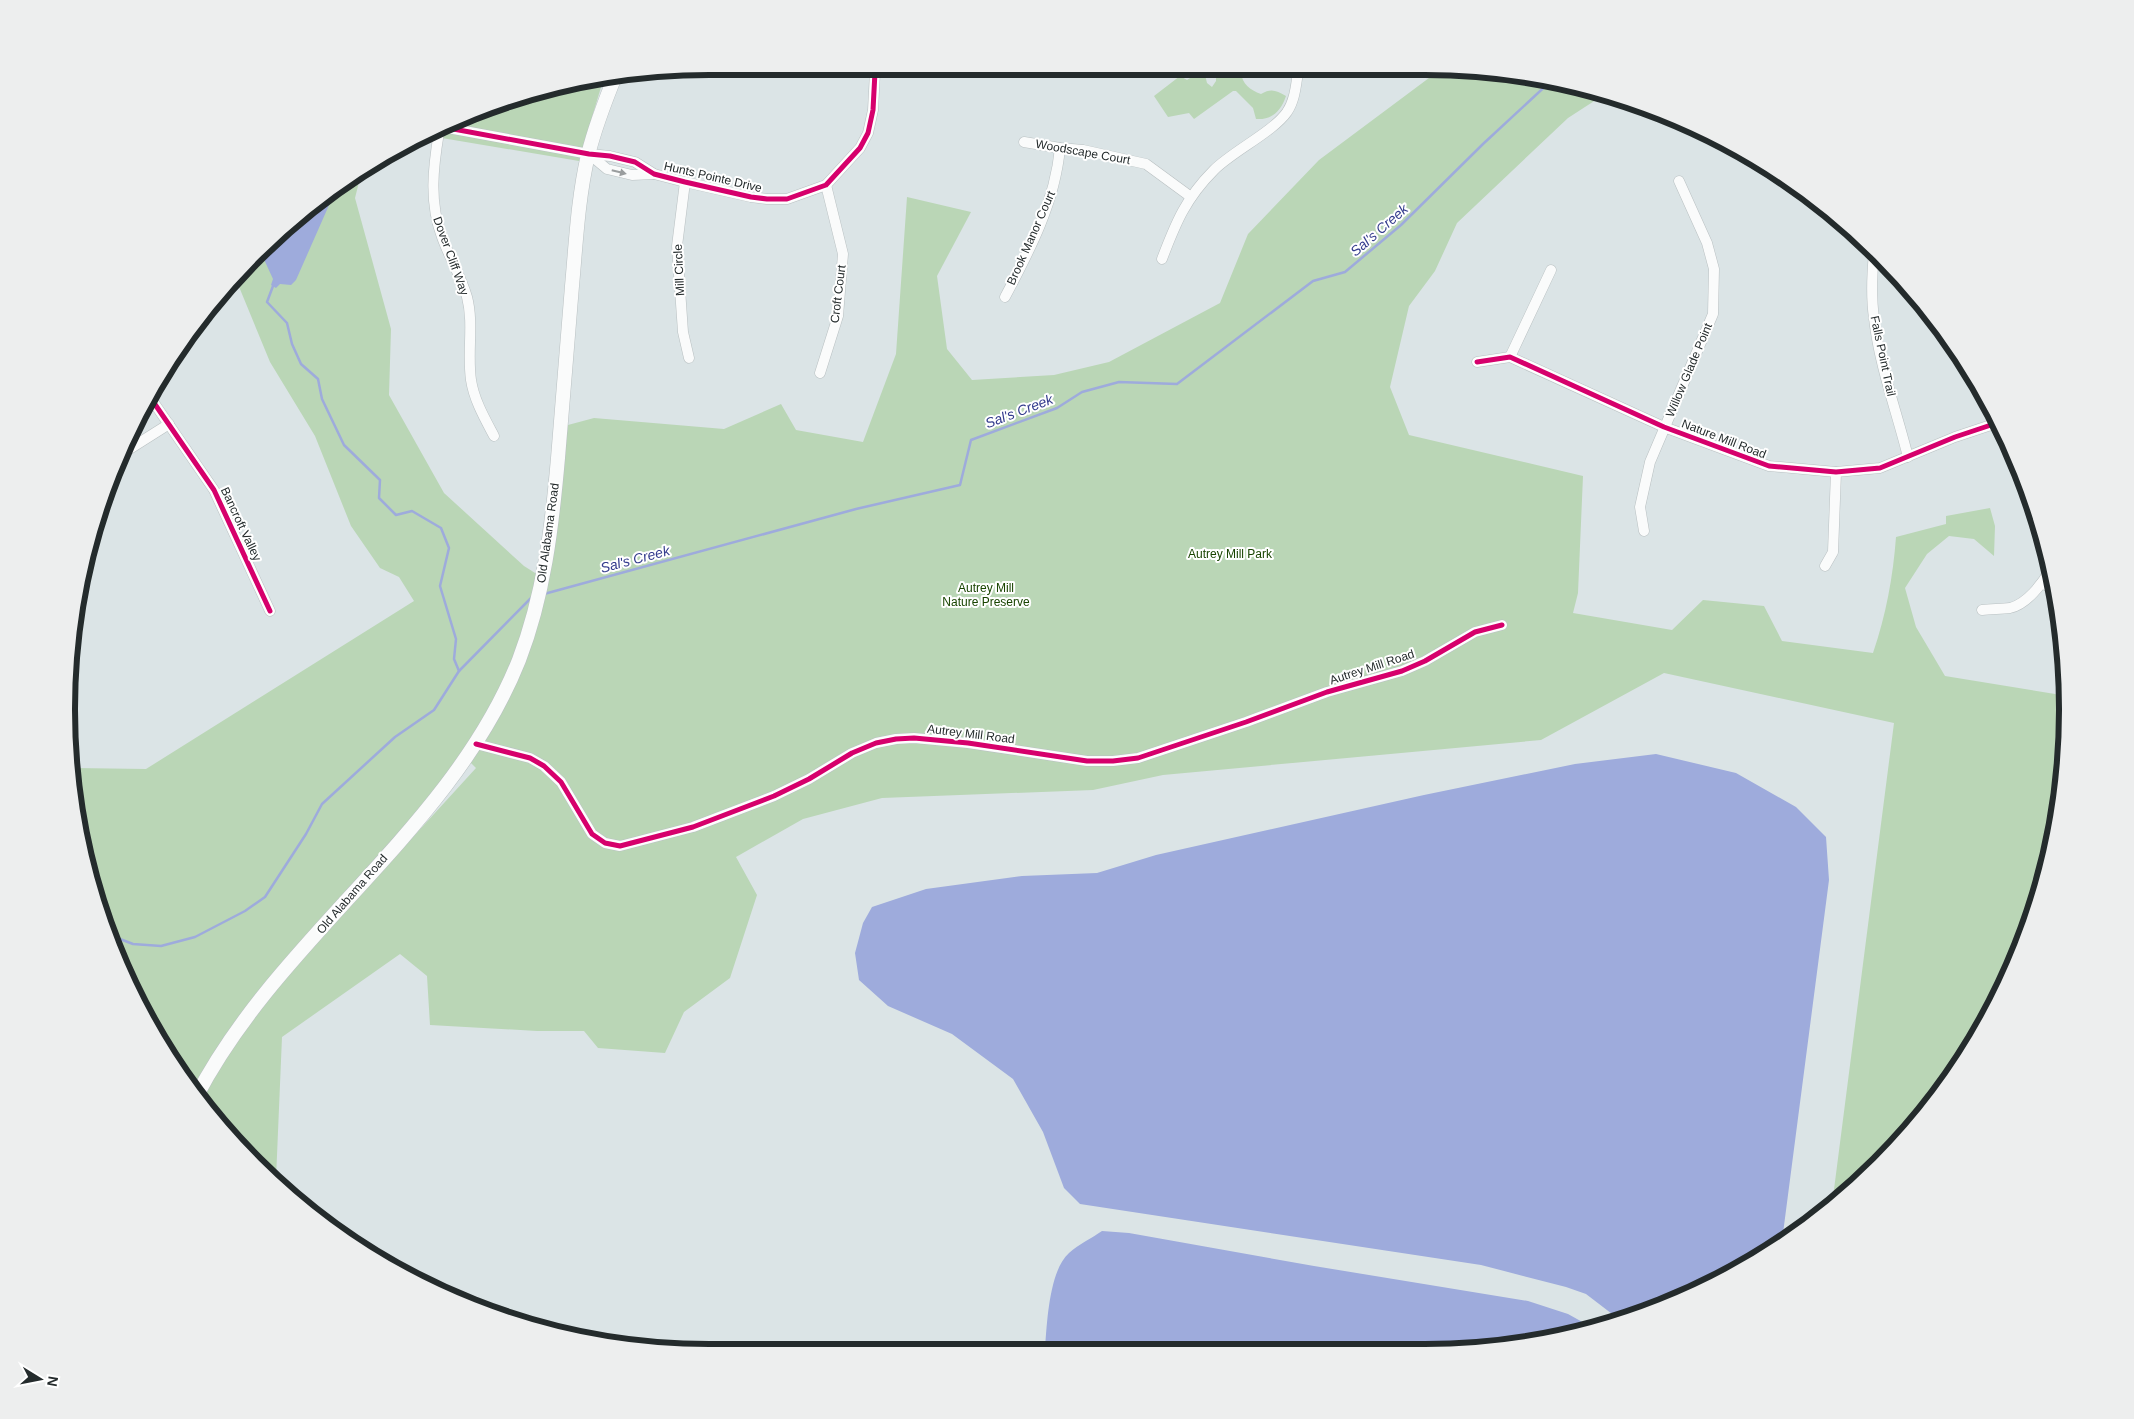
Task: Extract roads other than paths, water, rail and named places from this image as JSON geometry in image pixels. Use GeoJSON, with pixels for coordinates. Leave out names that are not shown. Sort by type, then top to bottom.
{"type":"FeatureCollection","features":[{"type":"Feature","properties":{"kind":"main road","name":"Old Alabama Road"},"geometry":{"type":"LineString","coordinates":[[201,1088],[231,1038],[266,993],[431,803],[476,744],[498,707],[519,660],[534,616],[545,569],[554,504],[579,212],[589,154],[601,112],[613,82]]}},
{"type":"Feature","properties":{"kind":"street","name":"Hunts Pointe Drive"},"geometry":{"type":"LineString","coordinates":[[589,154],[606,169],[632,175],[654,174],[767,199],[787,199],[826,185],[860,148],[868,133],[873,110],[875,75]]}},
{"type":"Feature","properties":{"kind":"street"},"geometry":{"type":"LineString","coordinates":[[1162,259],[1177,220],[1191,196],[1214,170],[1238,150],[1275,124],[1286,112],[1294,96],[1298,75]]}},
{"type":"Feature","properties":{"kind":"street"},"geometry":{"type":"LineString","coordinates":[[454,129],[589,154]]}},
{"type":"Feature","properties":{"kind":"street","name":"Dover Cliff Way"},"geometry":{"type":"LineString","coordinates":[[438,136],[432,173],[434,210],[441,236],[467,297],[471,322],[469,363],[471,382],[477,402],[494,436]]}},
{"type":"Feature","properties":{"kind":"street","name":"Woodscape Court"},"geometry":{"type":"LineString","coordinates":[[1024,142],[1083,150],[1146,164],[1191,196]]}},
{"type":"Feature","properties":{"kind":"street","name":"Brook Manor Court"},"geometry":{"type":"LineString","coordinates":[[1005,297],[1049,204],[1057,174],[1060,148]]}},
{"type":"Feature","properties":{"kind":"street","name":"Willow Glade Point"},"geometry":{"type":"LineString","coordinates":[[1644,531],[1640,507],[1650,462],[1713,314],[1714,269],[1707,243],[1679,181]]}},
{"type":"Feature","properties":{"kind":"street","name":"Mill Circle"},"geometry":{"type":"LineString","coordinates":[[685,182],[677,246],[683,332],[689,358]]}},
{"type":"Feature","properties":{"kind":"street","name":"Croft Court"},"geometry":{"type":"LineString","coordinates":[[820,373],[838,316],[843,254],[826,185]]}},
{"type":"Feature","properties":{"kind":"street","name":"Falls Point Trail"},"geometry":{"type":"LineString","coordinates":[[1873,261],[1874,319],[1881,357],[1908,457]]}},
{"type":"Feature","properties":{"kind":"street"},"geometry":{"type":"LineString","coordinates":[[1477,362],[1510,357],[1550,270]]}},
{"type":"Feature","properties":{"kind":"street","name":"Nature Mill Road"},"geometry":{"type":"LineString","coordinates":[[1510,357],[1664,427],[1769,466],[1836,472],[1880,468],[1955,437],[1992,425]]}},
{"type":"Feature","properties":{"kind":"street","name":"Bancroft Valley"},"geometry":{"type":"LineString","coordinates":[[154,403],[214,490],[270,611]]}},
{"type":"Feature","properties":{"kind":"street"},"geometry":{"type":"LineString","coordinates":[[132,448],[169,424]]}},
{"type":"Feature","properties":{"kind":"street"},"geometry":{"type":"LineString","coordinates":[[1825,566],[1833,552],[1836,472]]}},
{"type":"Feature","properties":{"kind":"street"},"geometry":{"type":"LineString","coordinates":[[1982,610],[2012,608],[2019,604],[2045,578]]}},
{"type":"Feature","properties":{"kind":"street"},"geometry":{"type":"LineString","coordinates":[[2042,583],[2047,586]]}},
{"type":"Feature","properties":{"kind":"street","name":"Autrey Mill Road"},"geometry":{"type":"LineString","coordinates":[[476,744],[530,758],[544,766],[560,782],[592,834],[605,843],[620,846],[693,827],[774,796],[808,779],[852,753],[876,743],[896,739],[914,738],[968,743],[1087,761],[1113,762],[1138,758],[1246,722],[1327,692],[1402,671],[1425,661],[1475,632],[1502,625]]}},
{"type":"Feature","properties":{"kind":"water"},"geometry":{"type":"Polygon","coordinates":[[[331,200],[296,280],[291,285],[280,284],[276,288],[271,285],[273,279],[264,258],[291,232],[331,200]]]}},
{"type":"Feature","properties":{"kind":"water"},"geometry":{"type":"Polygon","coordinates":[[[1656,754],[1736,773],[1796,807],[1826,837],[1829,880],[1783,1233],[1742,1259],[1705,1279],[1667,1296],[1613,1315],[1586,1294],[1481,1265],[1080,1204],[1064,1188],[1043,1132],[1013,1079],[952,1034],[888,1006],[859,980],[855,953],[863,923],[872,907],[926,889],[1022,876],[1097,873],[1156,855],[1424,795],[1575,764],[1656,754]]]}},
{"type":"Feature","properties":{"kind":"water"},"geometry":{"type":"Polygon","coordinates":[[[1102,1231],[1129,1233],[1528,1301],[1568,1314],[1584,1323],[1507,1339],[1466,1343],[1045,1344],[1050,1298],[1057,1272],[1062,1261],[1081,1244],[1102,1231]]]}},
{"type":"Feature","properties":{"kind":"waterway","name":"Sal's Creek"},"geometry":{"type":"LineString","coordinates":[[544,594],[856,509],[960,485],[971,440],[1057,408],[1082,392],[1119,382],[1177,384],[1313,281],[1345,272],[1401,225],[1483,144],[1545,86]]}},
{"type":"Feature","properties":{"kind":"waterway"},"geometry":{"type":"LineString","coordinates":[[273,286],[267,302],[287,323],[292,344],[301,364],[318,379],[322,399],[344,445],[380,480],[379,498],[396,515],[412,511],[441,528],[449,548],[440,586],[456,639],[454,659],[459,671]]}},
{"type":"Feature","properties":{"kind":"waterway"},"geometry":{"type":"LineString","coordinates":[[117,936],[133,944],[161,946],[195,937],[245,911],[265,897],[306,834],[322,804],[395,737],[434,710],[459,671],[531,598]]}},
{"type":"Feature","properties":{"kind":"park label","name":"Autrey Mill Park"},"geometry":{"type":"Point","coordinates":[1230,554]}},
{"type":"Feature","properties":{"kind":"park label","name":"Autrey Mill Nature Preserve"},"geometry":{"type":"Point","coordinates":[986,595]}}]}
